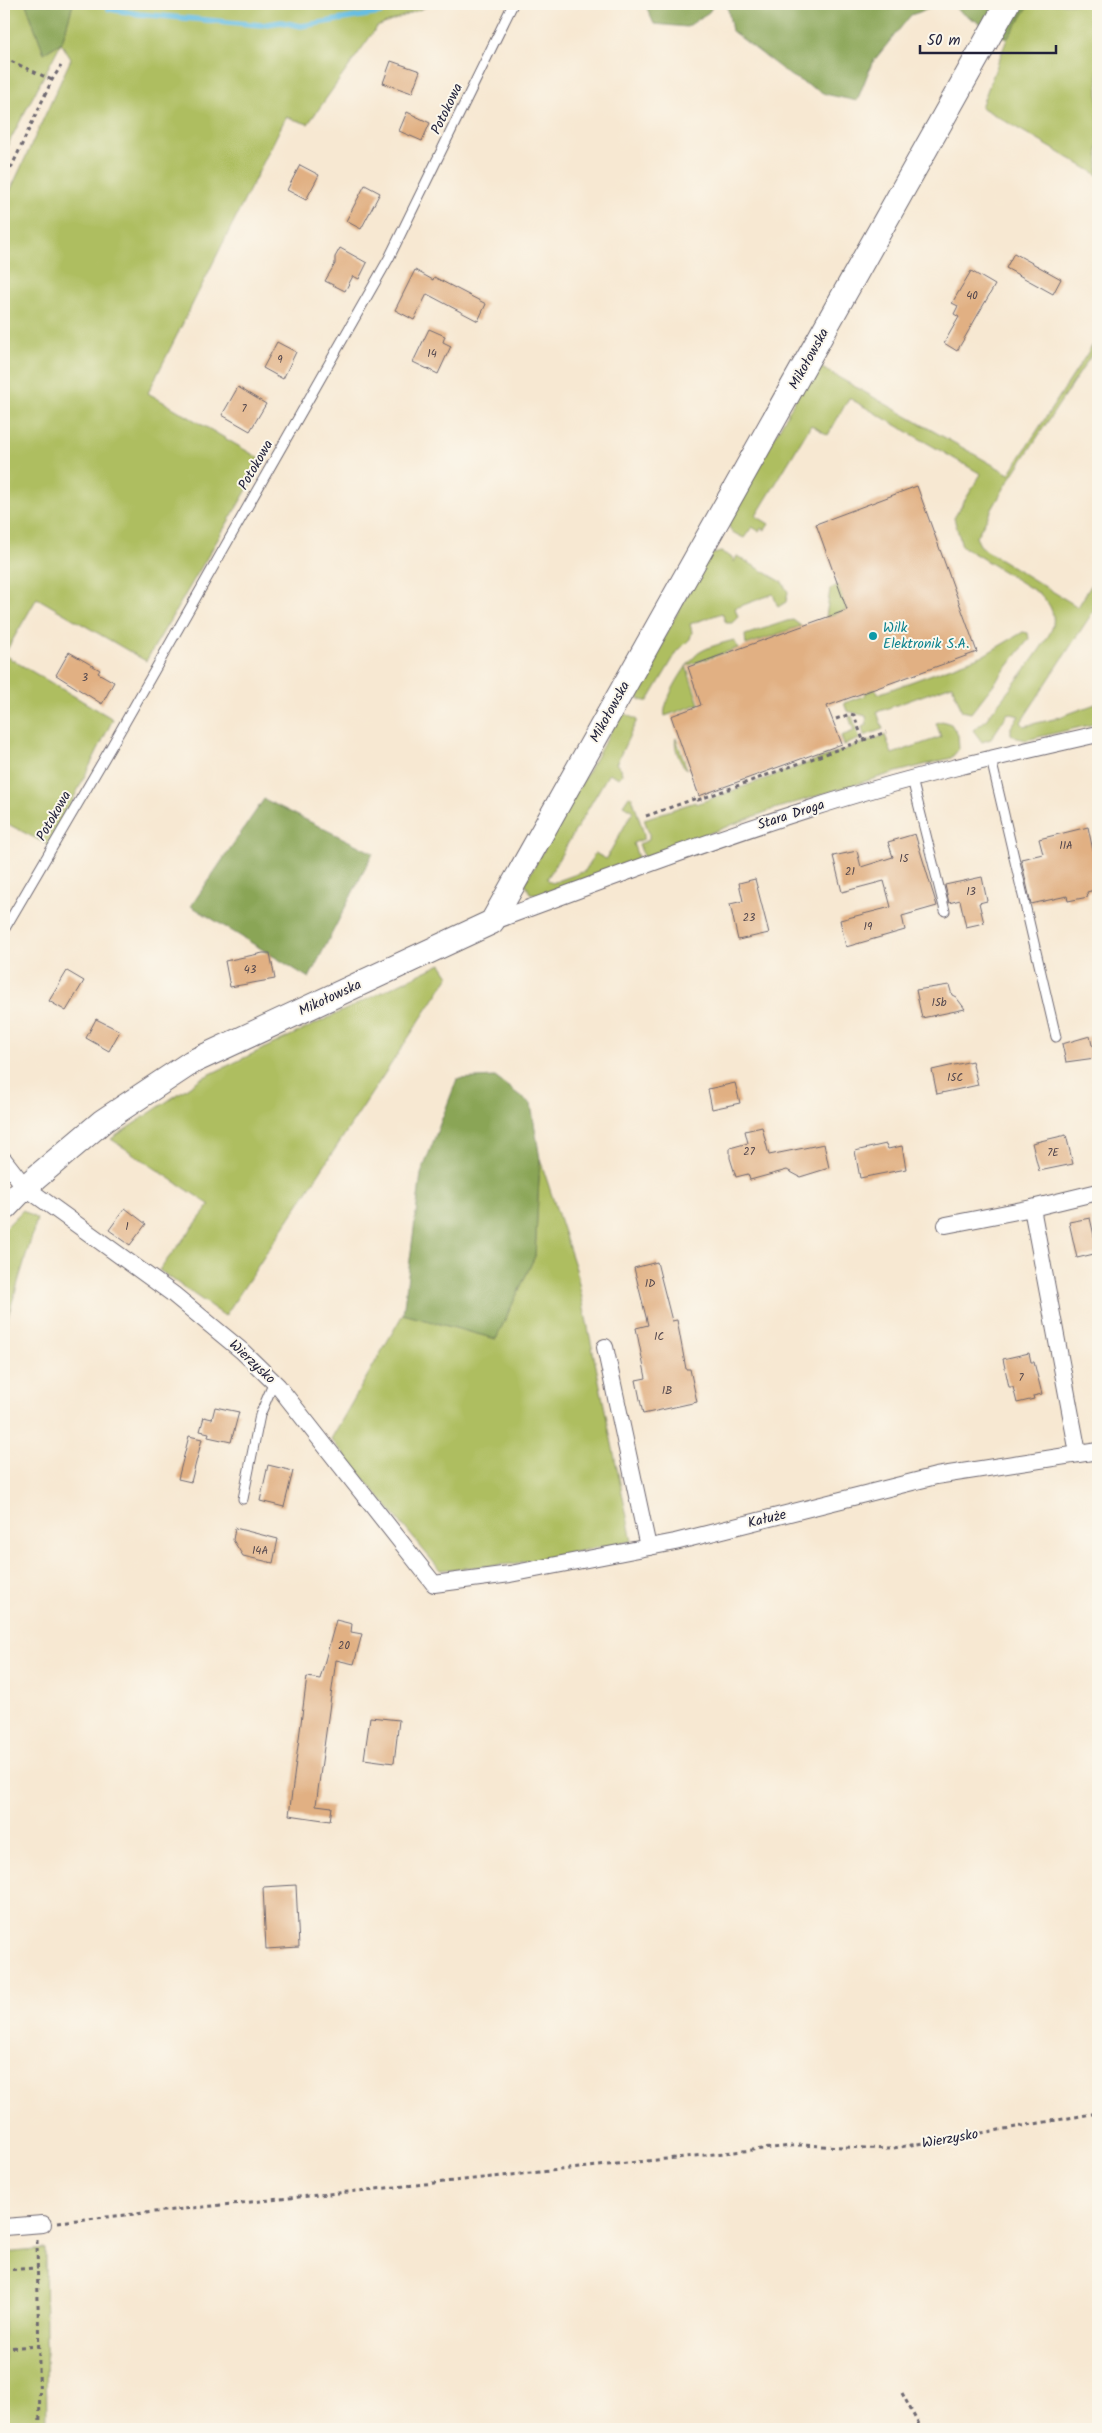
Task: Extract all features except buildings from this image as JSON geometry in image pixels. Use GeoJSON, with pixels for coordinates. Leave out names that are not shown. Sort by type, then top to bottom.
{"type":"FeatureCollection","features":[{"type":"Feature","properties":{"kind":"street","name":"Mikołowska"},"geometry":{"type":"LineString","coordinates":[[4,1209],[26,1187],[103,1121],[192,1062],[492,922],[1007,4]]}},
{"type":"Feature","properties":{"kind":"street","name":"Stara Droga"},"geometry":{"type":"LineString","coordinates":[[492,922],[713,840],[811,808],[992,759],[1098,734]]}},
{"type":"Feature","properties":{"kind":"street","name":"Wierzysko"},"geometry":{"type":"LineString","coordinates":[[4,1160],[26,1187],[173,1294],[242,1351],[278,1386],[434,1584]]}},
{"type":"Feature","properties":{"kind":"street"},"geometry":{"type":"LineString","coordinates":[[946,1224],[1032,1208],[1098,1192]]}},
{"type":"Feature","properties":{"kind":"street"},"geometry":{"type":"LineString","coordinates":[[1032,1208],[1078,1453]]}},
{"type":"Feature","properties":{"kind":"street"},"geometry":{"type":"LineString","coordinates":[[605,1347],[648,1547]]}},
{"type":"Feature","properties":{"kind":"street","name":"Kałuże"},"geometry":{"type":"LineString","coordinates":[[434,1584],[510,1574],[648,1547],[936,1476],[1098,1451]]}},
{"type":"Feature","properties":{"kind":"street"},"geometry":{"type":"LineString","coordinates":[[4,2227],[43,2224]]}},
{"type":"Feature","properties":{"kind":"lane","name":"Potokowa"},"geometry":{"type":"LineString","coordinates":[[4,930],[111,747],[389,258],[513,4]]}},
{"type":"Feature","properties":{"kind":"lane"},"geometry":{"type":"LineString","coordinates":[[992,759],[1056,1037]]}},
{"type":"Feature","properties":{"kind":"lane"},"geometry":{"type":"LineString","coordinates":[[912,780],[945,911]]}},
{"type":"Feature","properties":{"kind":"lane"},"geometry":{"type":"LineString","coordinates":[[243,1499],[260,1415],[271,1389],[278,1386]]}},
{"type":"Feature","properties":{"kind":"path"},"geometry":{"type":"LineString","coordinates":[[4,58],[52,80]]}},
{"type":"Feature","properties":{"kind":"path"},"geometry":{"type":"LineString","coordinates":[[4,183],[52,80],[62,66]]}},
{"type":"Feature","properties":{"kind":"path"},"geometry":{"type":"LineString","coordinates":[[836,719],[850,714],[854,715],[863,740]]}},
{"type":"Feature","properties":{"kind":"path"},"geometry":{"type":"LineString","coordinates":[[646,816],[697,798],[698,800],[886,732]]}},
{"type":"Feature","properties":{"kind":"path","name":"Wierzysko"},"geometry":{"type":"LineString","coordinates":[[43,2224],[801,2145],[888,2149],[1098,2113]]}},
{"type":"Feature","properties":{"kind":"path"},"geometry":{"type":"LineString","coordinates":[[38,2250],[40,2429]]}},
{"type":"Feature","properties":{"kind":"path"},"geometry":{"type":"LineString","coordinates":[[4,2270],[38,2268]]}},
{"type":"Feature","properties":{"kind":"path"},"geometry":{"type":"LineString","coordinates":[[4,2348],[40,2346]]}},
{"type":"Feature","properties":{"kind":"path"},"geometry":{"type":"LineString","coordinates":[[902,2393],[921,2429]]}},
{"type":"Feature","properties":{"kind":"green space"},"geometry":{"type":"Polygon","coordinates":[[[4,4],[26,4],[44,53],[62,42],[73,4],[433,4],[377,27],[308,124],[286,117],[148,393],[264,461],[146,661],[37,598],[4,655],[4,204],[71,59],[61,43],[4,152],[4,4]]]}},
{"type":"Feature","properties":{"kind":"green space"},"geometry":{"type":"Polygon","coordinates":[[[26,4],[73,4],[62,42],[44,53],[26,4]]]}},
{"type":"Feature","properties":{"kind":"green space"},"geometry":{"type":"Polygon","coordinates":[[[645,4],[714,4],[709,12],[687,27],[654,24],[645,4]]]}},
{"type":"Feature","properties":{"kind":"green space"},"geometry":{"type":"Polygon","coordinates":[[[727,4],[943,4],[911,15],[872,63],[857,101],[825,94],[791,76],[732,31],[727,4]]]}},
{"type":"Feature","properties":{"kind":"green space"},"geometry":{"type":"Polygon","coordinates":[[[950,4],[1030,4],[1007,39],[950,4]]]}},
{"type":"Feature","properties":{"kind":"green space"},"geometry":{"type":"Polygon","coordinates":[[[1030,4],[1098,4],[1098,175],[981,107],[1007,39],[1030,4]]]}},
{"type":"Feature","properties":{"kind":"green space"},"geometry":{"type":"Polygon","coordinates":[[[1098,337],[1098,345],[1006,485],[976,537],[980,545],[987,551],[1078,607],[1098,574],[1098,604],[1021,722],[1024,726],[1054,719],[1098,703],[1098,723],[1026,740],[1011,734],[1011,727],[1019,716],[1008,713],[991,739],[982,742],[973,730],[985,721],[1034,658],[1050,633],[1053,625],[1053,616],[1051,608],[1040,594],[962,546],[954,518],[981,474],[849,398],[828,435],[811,425],[756,516],[769,524],[765,530],[761,528],[759,531],[752,527],[744,538],[732,532],[727,523],[815,364],[1009,474],[1098,337]]]}},
{"type":"Feature","properties":{"kind":"green space"},"geometry":{"type":"Polygon","coordinates":[[[721,552],[733,558],[734,562],[737,556],[782,582],[788,592],[786,602],[778,607],[773,594],[735,608],[738,617],[732,623],[726,623],[722,613],[690,624],[692,632],[690,639],[677,652],[648,701],[641,700],[634,692],[709,555],[721,552]]]}},
{"type":"Feature","properties":{"kind":"green space"},"geometry":{"type":"Polygon","coordinates":[[[838,585],[847,610],[826,617],[830,589],[838,585]]]}},
{"type":"Feature","properties":{"kind":"green space"},"geometry":{"type":"Polygon","coordinates":[[[793,620],[801,626],[746,645],[745,635],[793,620]]]}},
{"type":"Feature","properties":{"kind":"green space"},"geometry":{"type":"Polygon","coordinates":[[[1023,632],[1028,633],[1029,639],[971,713],[962,711],[952,685],[877,712],[883,729],[864,736],[862,727],[867,725],[866,716],[847,711],[844,703],[866,695],[865,693],[876,689],[878,694],[984,655],[1023,632]]]}},
{"type":"Feature","properties":{"kind":"green space"},"geometry":{"type":"Polygon","coordinates":[[[734,640],[738,648],[687,666],[700,652],[712,646],[734,640]]]}},
{"type":"Feature","properties":{"kind":"green space"},"geometry":{"type":"Polygon","coordinates":[[[4,655],[113,719],[50,846],[4,822],[4,655]]]}},
{"type":"Feature","properties":{"kind":"green space"},"geometry":{"type":"Polygon","coordinates":[[[686,667],[699,704],[665,716],[667,701],[686,667]]]}},
{"type":"Feature","properties":{"kind":"green space"},"geometry":{"type":"Polygon","coordinates":[[[626,714],[637,720],[616,764],[621,768],[622,775],[619,778],[609,773],[547,879],[552,883],[585,871],[595,853],[606,859],[633,811],[623,805],[629,796],[632,797],[644,834],[644,839],[633,843],[639,860],[544,895],[530,893],[525,883],[620,715],[626,714]]]}},
{"type":"Feature","properties":{"kind":"green space"},"geometry":{"type":"Polygon","coordinates":[[[852,716],[860,739],[844,745],[841,736],[854,731],[849,717],[852,716]]]}},
{"type":"Feature","properties":{"kind":"green space"},"geometry":{"type":"Polygon","coordinates":[[[942,721],[951,724],[958,735],[959,749],[951,758],[893,773],[771,810],[644,858],[639,844],[649,840],[649,833],[644,819],[695,802],[696,804],[885,735],[892,754],[941,737],[936,723],[942,721]]]}},
{"type":"Feature","properties":{"kind":"green space"},"geometry":{"type":"Polygon","coordinates":[[[676,738],[687,769],[678,755],[675,745],[676,738]]]}},
{"type":"Feature","properties":{"kind":"green space"},"geometry":{"type":"Polygon","coordinates":[[[264,799],[373,853],[309,978],[191,906],[264,799]]]}},
{"type":"Feature","properties":{"kind":"green space"},"geometry":{"type":"Polygon","coordinates":[[[441,964],[449,976],[225,1316],[159,1270],[210,1205],[111,1139],[202,1078],[441,964]]]}},
{"type":"Feature","properties":{"kind":"green space"},"geometry":{"type":"Polygon","coordinates":[[[495,1077],[531,1104],[540,1159],[535,1256],[496,1339],[403,1314],[421,1174],[457,1079],[495,1077]]]}},
{"type":"Feature","properties":{"kind":"green space"},"geometry":{"type":"Polygon","coordinates":[[[540,1159],[576,1269],[632,1541],[512,1564],[440,1570],[331,1439],[403,1314],[496,1339],[535,1256],[540,1159]]]}},
{"type":"Feature","properties":{"kind":"green space"},"geometry":{"type":"Polygon","coordinates":[[[23,1210],[37,1219],[4,1330],[4,1229],[23,1210]]]}},
{"type":"Feature","properties":{"kind":"green space"},"geometry":{"type":"Polygon","coordinates":[[[45,2249],[47,2429],[4,2429],[4,2253],[45,2249]]]}},
{"type":"Feature","properties":{"kind":"waterway"},"geometry":{"type":"LineString","coordinates":[[109,9],[139,14],[261,25],[281,22],[301,26],[380,13],[394,4]]}},
{"type":"Feature","properties":{"kind":"place","name":"Wilk Elektronik S.A."},"geometry":{"type":"Point","coordinates":[873,636]}}]}
